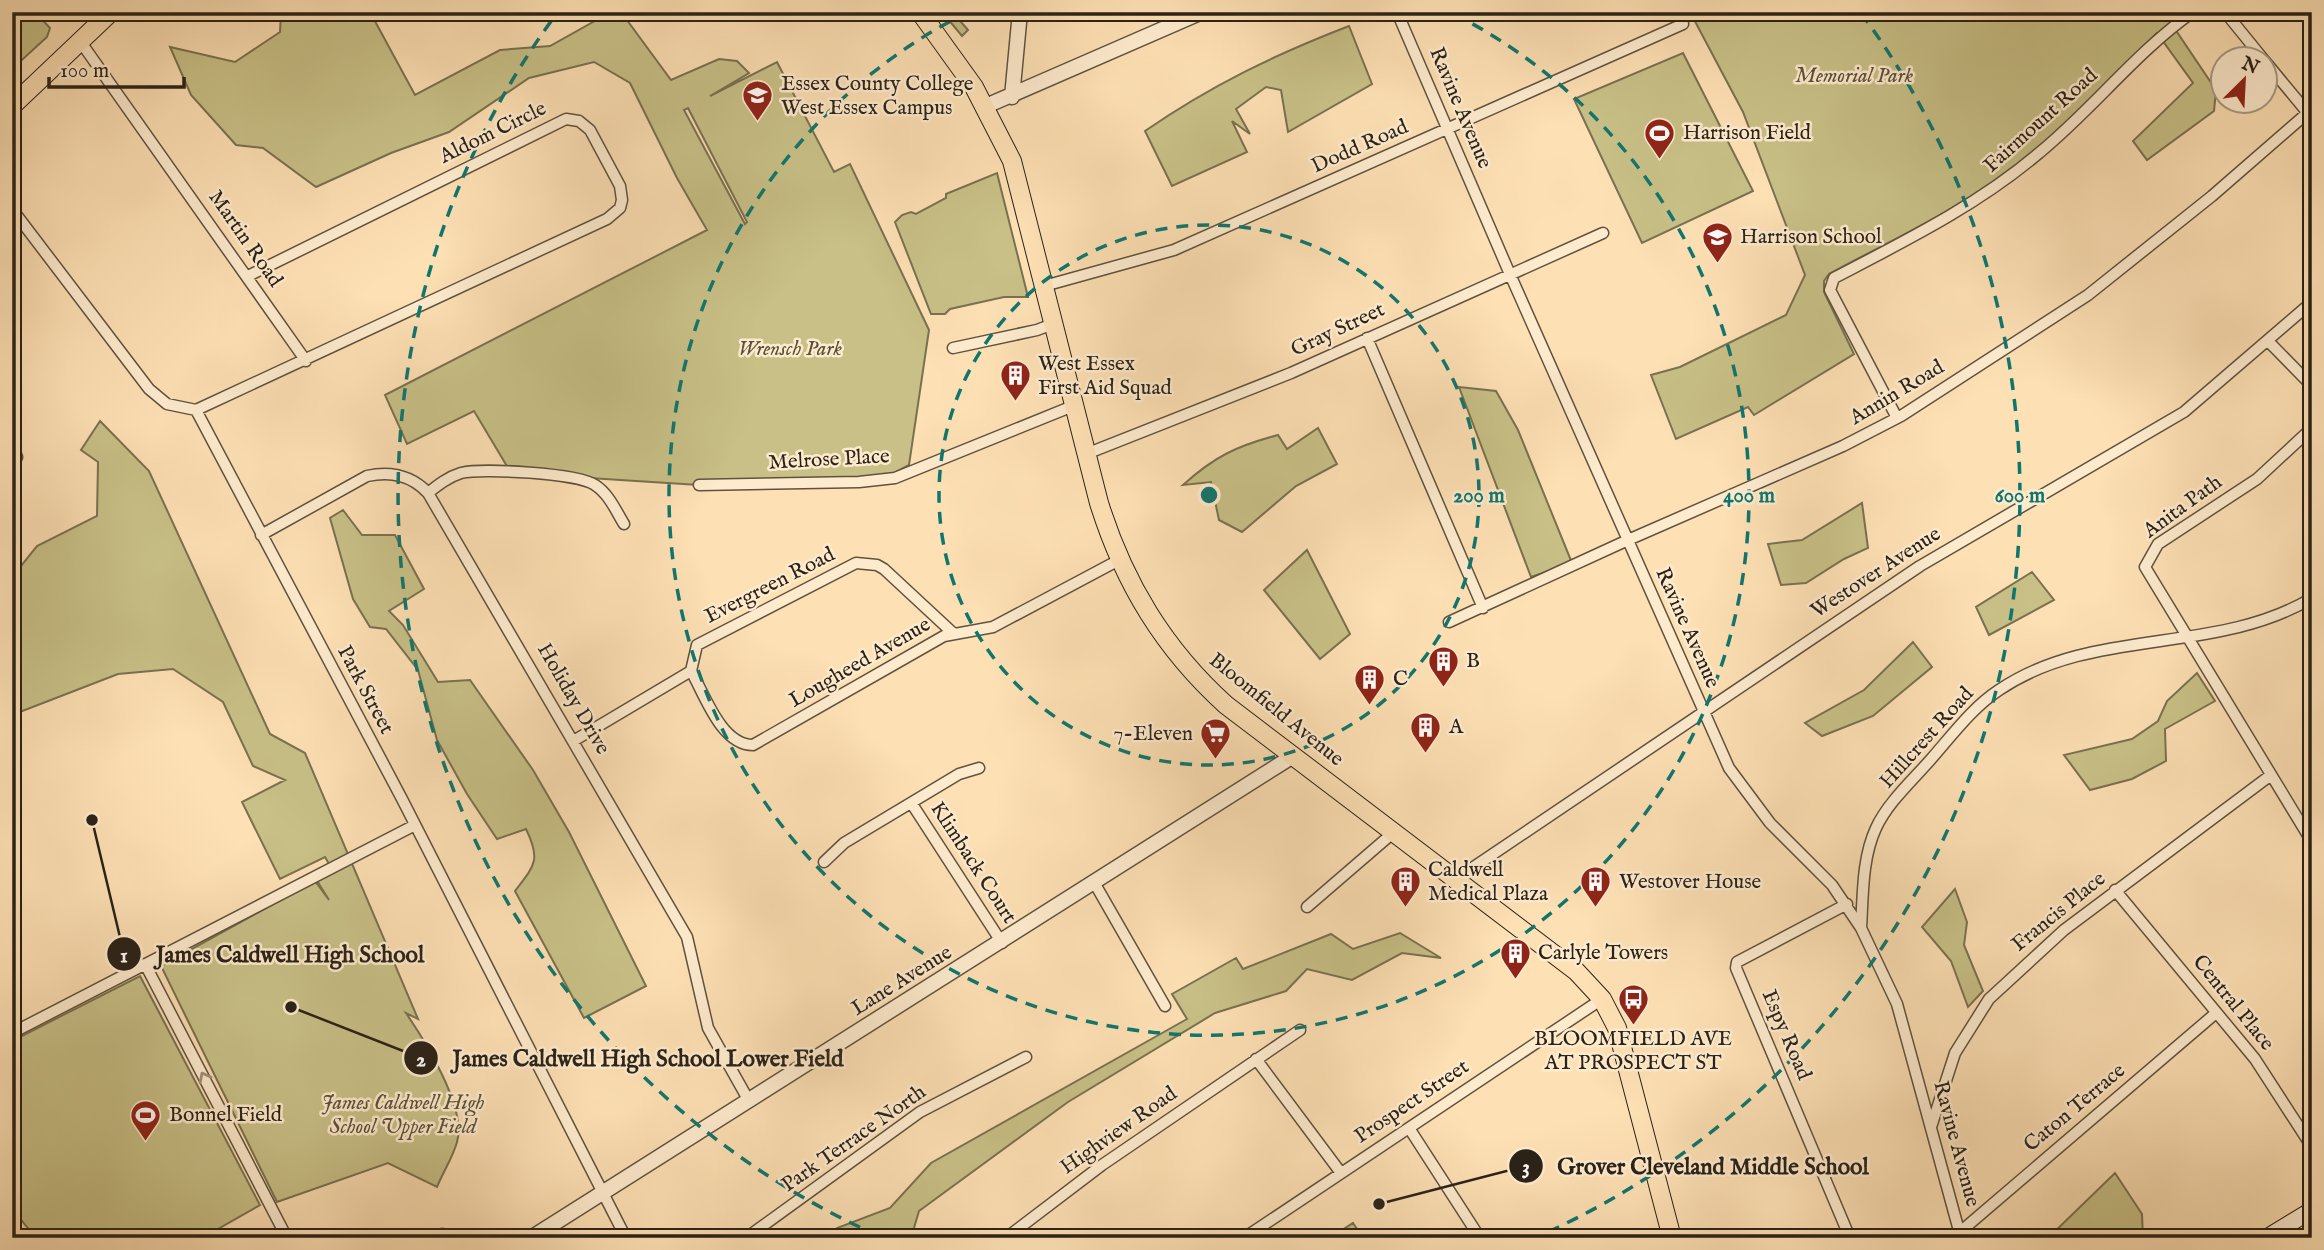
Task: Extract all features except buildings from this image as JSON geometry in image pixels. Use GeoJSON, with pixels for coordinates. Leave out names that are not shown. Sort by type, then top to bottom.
{"type":"FeatureCollection","features":[{"type":"Feature","properties":{"kind":"main road"},"geometry":{"type":"LineString","coordinates":[[12,106],[110,12]]}},
{"type":"Feature","properties":{"kind":"main road","name":"Bloomfield Avenue"},"geometry":{"type":"LineString","coordinates":[[920,12],[986,106],[1016,173],[1086,454],[1119,560],[1147,612],[1185,664],[1226,705],[1576,971],[1602,999],[1617,1028],[1672,1238]]}},
{"type":"Feature","properties":{"kind":"main road"},"geometry":{"type":"LineString","coordinates":[[2266,1238],[2312,1210]]}},
{"type":"Feature","properties":{"kind":"street"},"geometry":{"type":"LineString","coordinates":[[1012,97],[1020,12]]}},
{"type":"Feature","properties":{"kind":"street"},"geometry":{"type":"LineString","coordinates":[[986,106],[1012,97],[1202,12]]}},
{"type":"Feature","properties":{"kind":"street","name":"Ravine Avenue"},"geometry":{"type":"LineString","coordinates":[[1397,12],[1729,768],[1770,823],[1847,904],[1897,1004],[1961,1235]]}},
{"type":"Feature","properties":{"kind":"street","name":"Fairmount Road"},"geometry":{"type":"LineString","coordinates":[[1897,418],[1829,290],[1834,278],[1935,225],[2004,182],[2042,152],[2133,63],[2193,12]]}},
{"type":"Feature","properties":{"kind":"street"},"geometry":{"type":"LineString","coordinates":[[2225,12],[2253,46]]}},
{"type":"Feature","properties":{"kind":"street","name":"Dodd Road"},"geometry":{"type":"LineString","coordinates":[[1044,285],[1174,250],[1684,24]]}},
{"type":"Feature","properties":{"kind":"street","name":"Martin Road"},"geometry":{"type":"LineString","coordinates":[[80,41],[306,361]]}},
{"type":"Feature","properties":{"kind":"street"},"geometry":{"type":"LineString","coordinates":[[2278,76],[2310,113]]}},
{"type":"Feature","properties":{"kind":"street","name":"Annin Road"},"geometry":{"type":"LineString","coordinates":[[1449,622],[1843,446],[1897,418],[2088,295],[2310,113]]}},
{"type":"Feature","properties":{"kind":"street","name":"Aldom Circle"},"geometry":{"type":"LineString","coordinates":[[248,276],[554,124],[572,118],[590,130],[622,192],[622,200],[615,214],[306,361]]}},
{"type":"Feature","properties":{"kind":"street"},"geometry":{"type":"LineString","coordinates":[[12,208],[149,389],[167,404],[196,410],[306,361]]}},
{"type":"Feature","properties":{"kind":"street","name":"Gray Street"},"geometry":{"type":"LineString","coordinates":[[1086,454],[1291,373],[1509,272],[1603,233]]}},
{"type":"Feature","properties":{"kind":"street","name":"Westover Avenue"},"geometry":{"type":"LineString","coordinates":[[1456,879],[1920,566],[2183,412],[2312,302]]}},
{"type":"Feature","properties":{"kind":"street"},"geometry":{"type":"LineString","coordinates":[[953,348],[1037,330],[1053,324]]}},
{"type":"Feature","properties":{"kind":"street"},"geometry":{"type":"LineString","coordinates":[[1367,338],[1483,608]]}},
{"type":"Feature","properties":{"kind":"street"},"geometry":{"type":"LineString","coordinates":[[2268,341],[2312,386]]}},
{"type":"Feature","properties":{"kind":"street","name":"Melrose Place"},"geometry":{"type":"LineString","coordinates":[[699,485],[859,482],[895,478],[1073,406]]}},
{"type":"Feature","properties":{"kind":"street","name":"Park Street"},"geometry":{"type":"LineString","coordinates":[[196,410],[415,825],[626,1238]]}},
{"type":"Feature","properties":{"kind":"street","name":"Anita Path"},"geometry":{"type":"LineString","coordinates":[[2312,428],[2257,479],[2185,524],[2151,552],[2145,567],[2147,576],[2312,842]]}},
{"type":"Feature","properties":{"kind":"street"},"geometry":{"type":"LineString","coordinates":[[12,444],[17,457],[12,467]]}},
{"type":"Feature","properties":{"kind":"street"},"geometry":{"type":"LineString","coordinates":[[428,493],[451,477],[473,471],[573,476],[593,483],[604,492],[624,524]]}},
{"type":"Feature","properties":{"kind":"street","name":"Holiday Drive"},"geometry":{"type":"LineString","coordinates":[[261,535],[367,476],[379,473],[402,476],[428,493],[575,740],[687,937],[708,1028],[749,1101]]}},
{"type":"Feature","properties":{"kind":"street","name":"Lougheed Avenue"},"geometry":{"type":"LineString","coordinates":[[691,671],[730,737],[737,742],[753,745],[932,643],[954,634],[993,626],[1119,560]]}},
{"type":"Feature","properties":{"kind":"street","name":"Evergreen Road"},"geometry":{"type":"LineString","coordinates":[[691,671],[697,645],[856,563],[877,565],[884,569],[954,634]]}},
{"type":"Feature","properties":{"kind":"street","name":"Hillcrest Road"},"geometry":{"type":"LineString","coordinates":[[1861,928],[1864,874],[1877,827],[1897,798],[1978,706],[2006,686],[2077,653],[2186,639],[2251,624],[2312,598]]}},
{"type":"Feature","properties":{"kind":"street"},"geometry":{"type":"LineString","coordinates":[[575,740],[691,671]]}},
{"type":"Feature","properties":{"kind":"street","name":"Lane Avenue"},"geometry":{"type":"LineString","coordinates":[[531,1238],[1002,943],[1293,756]]}},
{"type":"Feature","properties":{"kind":"street","name":"Klimback Court"},"geometry":{"type":"LineString","coordinates":[[824,862],[844,843],[959,774],[979,768]]}},
{"type":"Feature","properties":{"kind":"street","name":"Francis Place"},"geometry":{"type":"LineString","coordinates":[[1931,1127],[1955,1053],[1973,1019],[1989,999],[2064,930],[2271,775]]}},
{"type":"Feature","properties":{"kind":"street","name":"Klimback Court"},"geometry":{"type":"LineString","coordinates":[[912,804],[1002,943]]}},
{"type":"Feature","properties":{"kind":"street"},"geometry":{"type":"LineString","coordinates":[[12,1033],[415,825]]}},
{"type":"Feature","properties":{"kind":"street"},"geometry":{"type":"LineString","coordinates":[[1307,907],[1394,832]]}},
{"type":"Feature","properties":{"kind":"street"},"geometry":{"type":"LineString","coordinates":[[1095,884],[1165,1006]]}},
{"type":"Feature","properties":{"kind":"street","name":"Central Place"},"geometry":{"type":"LineString","coordinates":[[2115,890],[2280,1094],[2312,1147]]}},
{"type":"Feature","properties":{"kind":"street","name":"Espy Road"},"geometry":{"type":"LineString","coordinates":[[1847,904],[1737,962],[1736,968],[1850,1238]]}},
{"type":"Feature","properties":{"kind":"street"},"geometry":{"type":"LineString","coordinates":[[145,964],[286,1238]]}},
{"type":"Feature","properties":{"kind":"street","name":"Prospect Street"},"geometry":{"type":"LineString","coordinates":[[1244,1238],[1602,999]]}},
{"type":"Feature","properties":{"kind":"street","name":"Caton Terrace"},"geometry":{"type":"LineString","coordinates":[[1961,1235],[2216,1013]]}},
{"type":"Feature","properties":{"kind":"street","name":"Highview Road"},"geometry":{"type":"LineString","coordinates":[[1006,1238],[1102,1165],[1300,1030]]}},
{"type":"Feature","properties":{"kind":"street","name":"Park Terrace North"},"geometry":{"type":"LineString","coordinates":[[746,1238],[920,1112],[1026,1057]]}},
{"type":"Feature","properties":{"kind":"street"},"geometry":{"type":"LineString","coordinates":[[1256,1059],[1341,1173]]}},
{"type":"Feature","properties":{"kind":"street"},"geometry":{"type":"LineString","coordinates":[[1409,1128],[1480,1238]]}},
{"type":"Feature","properties":{"kind":"street"},"geometry":{"type":"LineString","coordinates":[[12,1232],[17,1238]]}},
{"type":"Feature","properties":{"kind":"green space"},"geometry":{"type":"Polygon","coordinates":[[[12,12],[35,12],[50,28],[47,37],[12,69],[12,12]]]}},
{"type":"Feature","properties":{"kind":"green space","name":"Wrensch Park"},"geometry":{"type":"Polygon","coordinates":[[[281,12],[370,12],[415,95],[500,50],[550,46],[611,12],[621,12],[671,80],[719,59],[737,61],[749,73],[710,96],[777,62],[834,172],[850,164],[929,330],[909,465],[883,479],[699,485],[511,473],[474,411],[407,444],[385,395],[707,230],[677,178],[630,83],[594,62],[529,78],[449,132],[391,153],[316,187],[263,148],[236,145],[191,95],[170,47],[235,62],[280,32],[281,12]],[[688,108],[684,110],[745,224],[747,222],[688,108]]]}},
{"type":"Feature","properties":{"kind":"green space"},"geometry":{"type":"Polygon","coordinates":[[[942,12],[972,12],[961,22],[968,30],[962,36],[942,12]]]}},
{"type":"Feature","properties":{"kind":"green space","name":"Memorial Park"},"geometry":{"type":"Polygon","coordinates":[[[1690,12],[2186,12],[2175,29],[2208,78],[2208,115],[2147,160],[2133,141],[2193,83],[2157,33],[2062,126],[2000,177],[1938,216],[1829,274],[1824,281],[1824,292],[1854,354],[1754,415],[1748,407],[1676,439],[1651,375],[1680,367],[1786,315],[1805,275],[1743,112],[1690,12]]]}},
{"type":"Feature","properties":{"kind":"green space"},"geometry":{"type":"Polygon","coordinates":[[[1349,26],[1372,84],[1288,132],[1281,90],[1266,87],[1236,109],[1250,134],[1232,121],[1247,152],[1172,186],[1145,131],[1244,72],[1349,26]]]}},
{"type":"Feature","properties":{"kind":"green space","name":"Harrison Field"},"geometry":{"type":"Polygon","coordinates":[[[1683,53],[1753,191],[1642,243],[1574,99],[1683,53]]]}},
{"type":"Feature","properties":{"kind":"green space"},"geometry":{"type":"Polygon","coordinates":[[[997,173],[1028,297],[1004,297],[950,309],[945,314],[931,314],[895,222],[902,215],[911,212],[916,214],[946,198],[946,194],[997,173]]]}},
{"type":"Feature","properties":{"kind":"green space"},"geometry":{"type":"Polygon","coordinates":[[[1459,387],[1496,391],[1518,430],[1572,563],[1531,577],[1459,387]]]}},
{"type":"Feature","properties":{"kind":"green space","name":"James Caldwell High School Upper Field"},"geometry":{"type":"Polygon","coordinates":[[[100,421],[149,471],[270,734],[305,753],[418,1019],[406,1013],[442,1075],[456,1111],[457,1142],[437,1187],[388,1163],[277,1202],[161,966],[315,881],[329,900],[316,879],[333,871],[325,857],[280,879],[242,802],[285,780],[253,766],[223,702],[173,669],[118,674],[12,715],[12,577],[37,546],[97,516],[98,462],[81,450],[100,421]]]}},
{"type":"Feature","properties":{"kind":"green space"},"geometry":{"type":"Polygon","coordinates":[[[1318,428],[1337,464],[1296,486],[1242,532],[1219,520],[1211,482],[1183,485],[1216,459],[1238,448],[1278,435],[1287,449],[1318,428]]]}},
{"type":"Feature","properties":{"kind":"green space"},"geometry":{"type":"Polygon","coordinates":[[[1862,503],[1868,548],[1844,559],[1806,583],[1781,585],[1768,544],[1802,540],[1862,503]]]}},
{"type":"Feature","properties":{"kind":"green space"},"geometry":{"type":"Polygon","coordinates":[[[343,510],[362,535],[395,535],[424,589],[389,611],[403,625],[438,682],[470,680],[533,770],[569,832],[646,986],[584,1018],[515,891],[534,862],[531,839],[526,829],[497,839],[467,794],[437,740],[418,670],[386,629],[370,627],[353,599],[330,518],[343,510]]]}},
{"type":"Feature","properties":{"kind":"green space"},"geometry":{"type":"Polygon","coordinates":[[[1307,550],[1350,634],[1320,659],[1264,590],[1307,550]]]}},
{"type":"Feature","properties":{"kind":"green space"},"geometry":{"type":"Polygon","coordinates":[[[2032,572],[2054,600],[1989,635],[1976,607],[2032,572]]]}},
{"type":"Feature","properties":{"kind":"green space"},"geometry":{"type":"Polygon","coordinates":[[[1913,642],[1932,667],[1873,716],[1822,736],[1805,723],[1864,690],[1913,642]]]}},
{"type":"Feature","properties":{"kind":"green space"},"geometry":{"type":"Polygon","coordinates":[[[2197,673],[2215,701],[2165,729],[2166,761],[2132,779],[2090,790],[2064,755],[2132,739],[2158,721],[2167,701],[2197,673]]]}},
{"type":"Feature","properties":{"kind":"green space"},"geometry":{"type":"Polygon","coordinates":[[[1955,889],[1967,922],[1964,945],[1983,991],[1968,1007],[1951,961],[1922,927],[1955,889]]]}},
{"type":"Feature","properties":{"kind":"green space"},"geometry":{"type":"Polygon","coordinates":[[[1400,933],[1441,958],[1402,953],[1352,980],[1307,969],[1286,991],[1215,1013],[1068,1102],[919,1211],[911,1238],[827,1238],[837,1228],[890,1208],[931,1163],[1187,1019],[1172,994],[1236,958],[1243,969],[1331,934],[1353,949],[1400,933]]]}},
{"type":"Feature","properties":{"kind":"green space","name":"Bonnel Field"},"geometry":{"type":"Polygon","coordinates":[[[140,976],[260,1205],[202,1238],[36,1238],[12,1209],[12,1041],[140,976]]]}},
{"type":"Feature","properties":{"kind":"green space"},"geometry":{"type":"Polygon","coordinates":[[[2115,1173],[2142,1214],[2143,1238],[2048,1238],[2115,1173]]]}},
{"type":"Feature","properties":{"kind":"green space"},"geometry":{"type":"Polygon","coordinates":[[[1353,1223],[1363,1238],[1330,1238],[1353,1223]]]}},
{"type":"Feature","properties":{"kind":"place","name":"Essex County College West Essex Campus"},"geometry":{"type":"Point","coordinates":[758,123]}},
{"type":"Feature","properties":{"kind":"place","name":"Harrison Field"},"geometry":{"type":"Point","coordinates":[1660,160]}},
{"type":"Feature","properties":{"kind":"place","name":"Harrison School"},"geometry":{"type":"Point","coordinates":[1717,264]}},
{"type":"Feature","properties":{"kind":"place","name":"West Essex First Aid Squad"},"geometry":{"type":"Point","coordinates":[1015,403]}},
{"type":"Feature","properties":{"kind":"place","name":"B"},"geometry":{"type":"Point","coordinates":[1443,688]}},
{"type":"Feature","properties":{"kind":"place","name":"C"},"geometry":{"type":"Point","coordinates":[1370,706]}},
{"type":"Feature","properties":{"kind":"place","name":"A"},"geometry":{"type":"Point","coordinates":[1426,754]}},
{"type":"Feature","properties":{"kind":"place","name":"7-Eleven"},"geometry":{"type":"Point","coordinates":[1216,761]}},
{"type":"Feature","properties":{"kind":"place","name":"James Caldwell High School"},"geometry":{"type":"Point","coordinates":[92,820]}},
{"type":"Feature","properties":{"kind":"place","name":"Caldwell Medical Plaza"},"geometry":{"type":"Point","coordinates":[1405,909]}},
{"type":"Feature","properties":{"kind":"place","name":"Westover House"},"geometry":{"type":"Point","coordinates":[1596,909]}},
{"type":"Feature","properties":{"kind":"place","name":"Carlyle Towers"},"geometry":{"type":"Point","coordinates":[1515,980]}},
{"type":"Feature","properties":{"kind":"place","name":"James Caldwell High School Lower Field"},"geometry":{"type":"Point","coordinates":[291,1007]}},
{"type":"Feature","properties":{"kind":"place","name":"BLOOMFIELD AVE AT PROSPECT ST"},"geometry":{"type":"Point","coordinates":[1633,1026]}},
{"type":"Feature","properties":{"kind":"place","name":"Bonnel Field"},"geometry":{"type":"Point","coordinates":[146,1142]}},
{"type":"Feature","properties":{"kind":"place","name":"Grover Cleveland Middle School"},"geometry":{"type":"Point","coordinates":[1379,1204]}}]}
